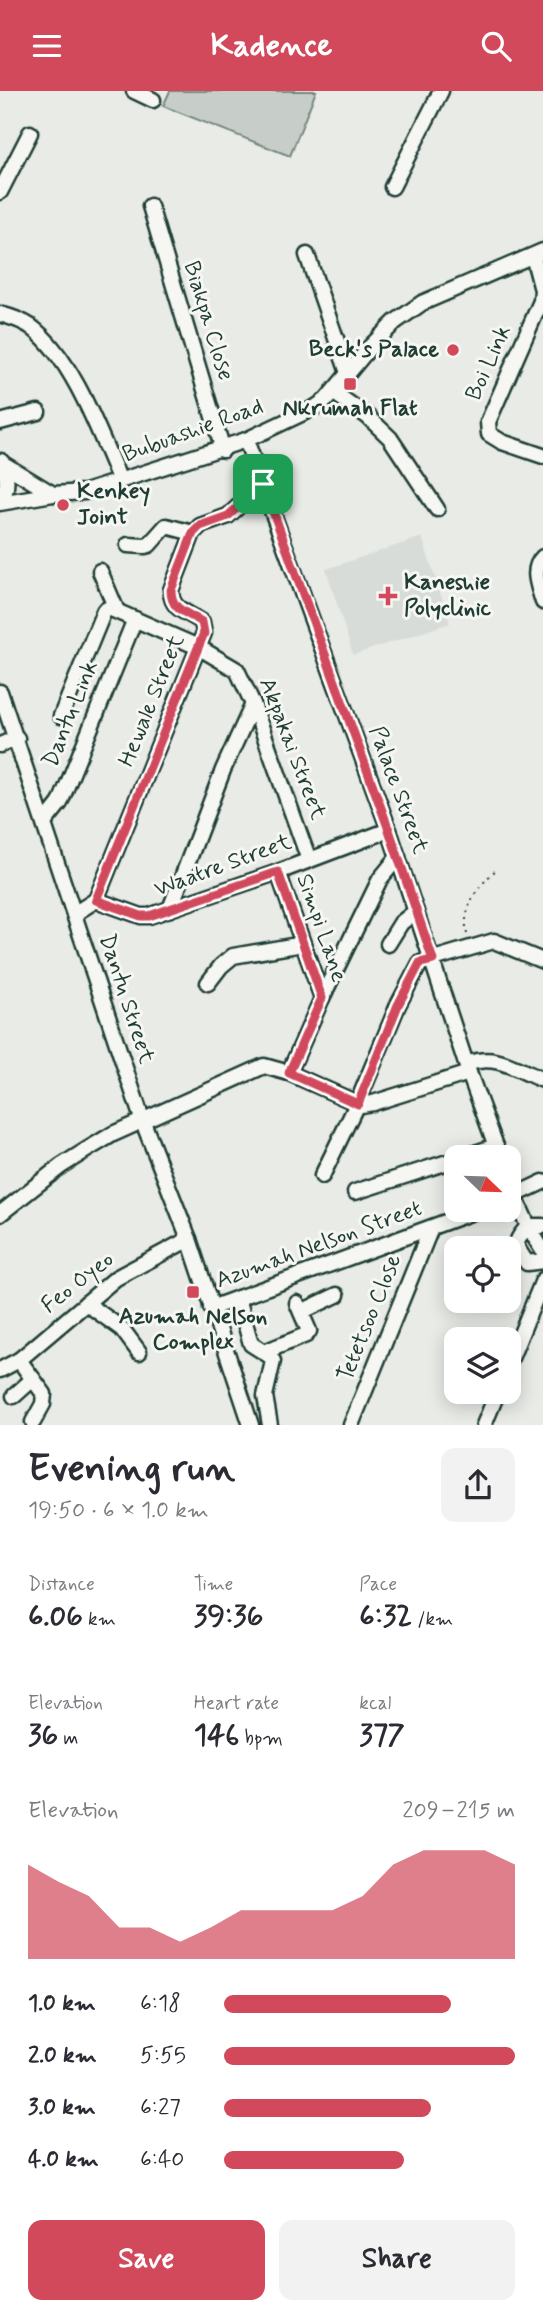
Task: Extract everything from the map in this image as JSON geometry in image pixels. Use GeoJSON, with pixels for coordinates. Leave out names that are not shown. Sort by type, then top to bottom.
{"type":"FeatureCollection","features":[{"type":"Feature","properties":{"kind":"street"},"geometry":{"type":"LineString","coordinates":[[134,91],[153,100]]}},
{"type":"Feature","properties":{"kind":"street"},"geometry":{"type":"LineString","coordinates":[[392,187],[441,91]]}},
{"type":"Feature","properties":{"kind":"street"},"geometry":{"type":"LineString","coordinates":[[0,192],[30,133]]}},
{"type":"Feature","properties":{"kind":"street","name":"Biakpa Close"},"geometry":{"type":"LineString","coordinates":[[150,206],[223,450]]}},
{"type":"Feature","properties":{"kind":"street","name":"Bubuashie Road"},"geometry":{"type":"LineString","coordinates":[[0,503],[53,494],[85,492],[223,450],[246,440],[316,407],[333,392],[395,322],[422,303],[538,253]]}},
{"type":"Feature","properties":{"kind":"street","name":"Boi Link"},"geometry":{"type":"LineString","coordinates":[[538,253],[541,301],[488,422],[489,433],[502,442],[543,456]]}},
{"type":"Feature","properties":{"kind":"street"},"geometry":{"type":"LineString","coordinates":[[307,255],[348,373]]}},
{"type":"Feature","properties":{"kind":"street"},"geometry":{"type":"LineString","coordinates":[[0,314],[23,322],[51,345],[92,416],[120,481]]}},
{"type":"Feature","properties":{"kind":"street"},"geometry":{"type":"LineString","coordinates":[[333,392],[367,416],[390,438],[437,509]]}},
{"type":"Feature","properties":{"kind":"street"},"geometry":{"type":"LineString","coordinates":[[0,422],[38,412]]}},
{"type":"Feature","properties":{"kind":"street","name":"Palace Street"},"geometry":{"type":"LineString","coordinates":[[246,440],[389,830],[496,1145]]}},
{"type":"Feature","properties":{"kind":"street"},"geometry":{"type":"LineString","coordinates":[[1,461],[53,494]]}},
{"type":"Feature","properties":{"kind":"street"},"geometry":{"type":"LineString","coordinates":[[0,503],[7,484],[1,461]]}},
{"type":"Feature","properties":{"kind":"street"},"geometry":{"type":"LineString","coordinates":[[128,545],[149,545],[166,526],[193,533],[200,526],[228,516],[263,484]]}},
{"type":"Feature","properties":{"kind":"street","name":"Hewale Street"},"geometry":{"type":"LineString","coordinates":[[96,900],[204,633],[202,622],[175,607],[171,600],[171,590],[193,533]]}},
{"type":"Feature","properties":{"kind":"street"},"geometry":{"type":"LineString","coordinates":[[543,557],[538,562],[535,573],[543,602]]}},
{"type":"Feature","properties":{"kind":"street"},"geometry":{"type":"LineString","coordinates":[[61,716],[104,611],[113,610],[100,571]]}},
{"type":"Feature","properties":{"kind":"street","name":"Akpakai Street"},"geometry":{"type":"LineString","coordinates":[[113,610],[198,647],[237,670],[253,704],[309,860]]}},
{"type":"Feature","properties":{"kind":"street","name":"Dantu Link"},"geometry":{"type":"LineString","coordinates":[[44,823],[60,803],[135,619]]}},
{"type":"Feature","properties":{"kind":"street","name":"Dantu Street"},"geometry":{"type":"LineString","coordinates":[[0,692],[143,1122],[189,1239],[251,1425]]}},
{"type":"Feature","properties":{"kind":"street"},"geometry":{"type":"LineString","coordinates":[[170,909],[223,770],[253,704]]}},
{"type":"Feature","properties":{"kind":"street"},"geometry":{"type":"LineString","coordinates":[[0,745],[17,739]]}},
{"type":"Feature","properties":{"kind":"street","name":"Waatre Street"},"geometry":{"type":"LineString","coordinates":[[96,900],[144,917],[278,872],[389,830]]}},
{"type":"Feature","properties":{"kind":"street"},"geometry":{"type":"LineString","coordinates":[[289,1073],[380,879],[398,857]]}},
{"type":"Feature","properties":{"kind":"street","name":"Simpi Lane"},"geometry":{"type":"LineString","coordinates":[[278,872],[322,998]]}},
{"type":"Feature","properties":{"kind":"street"},"geometry":{"type":"LineString","coordinates":[[74,914],[96,900]]}},
{"type":"Feature","properties":{"kind":"street"},"geometry":{"type":"LineString","coordinates":[[388,944],[401,923],[416,911]]}},
{"type":"Feature","properties":{"kind":"street"},"geometry":{"type":"LineString","coordinates":[[322,1176],[358,1104],[398,1005],[420,963],[494,941],[543,961]]}},
{"type":"Feature","properties":{"kind":"street"},"geometry":{"type":"LineString","coordinates":[[208,983],[233,956],[303,944]]}},
{"type":"Feature","properties":{"kind":"street"},"geometry":{"type":"LineString","coordinates":[[0,1214],[61,1165],[114,1134],[258,1068],[268,1066],[289,1073],[358,1104],[373,1103],[468,1069],[480,1059],[494,1060],[543,1080]]}},
{"type":"Feature","properties":{"kind":"street"},"geometry":{"type":"LineString","coordinates":[[355,1192],[444,1163]]}},
{"type":"Feature","properties":{"kind":"street"},"geometry":{"type":"LineString","coordinates":[[522,1189],[543,1182]]}},
{"type":"Feature","properties":{"kind":"street"},"geometry":{"type":"LineString","coordinates":[[522,1214],[543,1251]]}},
{"type":"Feature","properties":{"kind":"street","name":"Azumah Nelson Street"},"geometry":{"type":"LineString","coordinates":[[211,1308],[447,1222]]}},
{"type":"Feature","properties":{"kind":"street"},"geometry":{"type":"LineString","coordinates":[[543,1226],[528,1226],[516,1240],[516,1246],[527,1263],[543,1261]]}},
{"type":"Feature","properties":{"kind":"street","name":"Tetetsoo Close"},"geometry":{"type":"LineString","coordinates":[[351,1425],[431,1228]]}},
{"type":"Feature","properties":{"kind":"street","name":"Feo Oyeo"},"geometry":{"type":"LineString","coordinates":[[0,1370],[19,1360],[126,1272],[189,1239]]}},
{"type":"Feature","properties":{"kind":"street"},"geometry":{"type":"LineString","coordinates":[[521,1334],[543,1280]]}},
{"type":"Feature","properties":{"kind":"street"},"geometry":{"type":"LineString","coordinates":[[264,1352],[306,1335],[309,1331],[299,1308],[337,1295]]}},
{"type":"Feature","properties":{"kind":"street"},"geometry":{"type":"LineString","coordinates":[[238,1298],[251,1344],[273,1361],[265,1397],[270,1425]]}},
{"type":"Feature","properties":{"kind":"street"},"geometry":{"type":"LineString","coordinates":[[86,1303],[122,1329],[139,1352]]}},
{"type":"Feature","properties":{"kind":"street"},"geometry":{"type":"LineString","coordinates":[[19,1360],[45,1398],[33,1422]]}},
{"type":"Feature","properties":{"kind":"street"},"geometry":{"type":"LineString","coordinates":[[14,1396],[33,1379]]}},
{"type":"Feature","properties":{"kind":"street"},"geometry":{"type":"LineString","coordinates":[[484,1425],[493,1404]]}},
{"type":"Feature","properties":{"kind":"path"},"geometry":{"type":"LineString","coordinates":[[471,949],[466,929],[467,914],[481,883],[497,869]]}},
{"type":"Feature","properties":{"kind":"shaded area"},"geometry":{"type":"Polygon","coordinates":[[[170,91],[316,91],[290,156],[163,106],[170,91]]]}},
{"type":"Feature","properties":{"kind":"shaded area","name":"Kaneshie Polyclinic"},"geometry":{"type":"Polygon","coordinates":[[[422,537],[450,623],[353,655],[326,569],[422,537]]]}},
{"type":"Feature","properties":{"kind":"place","name":"Beck's Palace"},"geometry":{"type":"Point","coordinates":[453,350]}},
{"type":"Feature","properties":{"kind":"place","name":"Nkrumah Flat"},"geometry":{"type":"Point","coordinates":[350,384]}},
{"type":"Feature","properties":{"kind":"place","name":"Kenkey Joint"},"geometry":{"type":"Point","coordinates":[63,505]}},
{"type":"Feature","properties":{"kind":"place","name":"Kaneshie Polyclinic"},"geometry":{"type":"Point","coordinates":[388,596]}},
{"type":"Feature","properties":{"kind":"place","name":"Azumah Nelson Complex"},"geometry":{"type":"Point","coordinates":[193,1292]}},
{"type":"Feature","properties":{"kind":"route"},"geometry":{"type":"LineString","coordinates":[[263,484],[389,830],[433,960],[420,963],[398,1005],[358,1104],[289,1073],[322,998],[278,872],[149,916],[141,916],[96,900],[204,633],[202,622],[175,607],[171,600],[171,590],[193,533],[200,526],[228,516],[263,484]]}}]}
